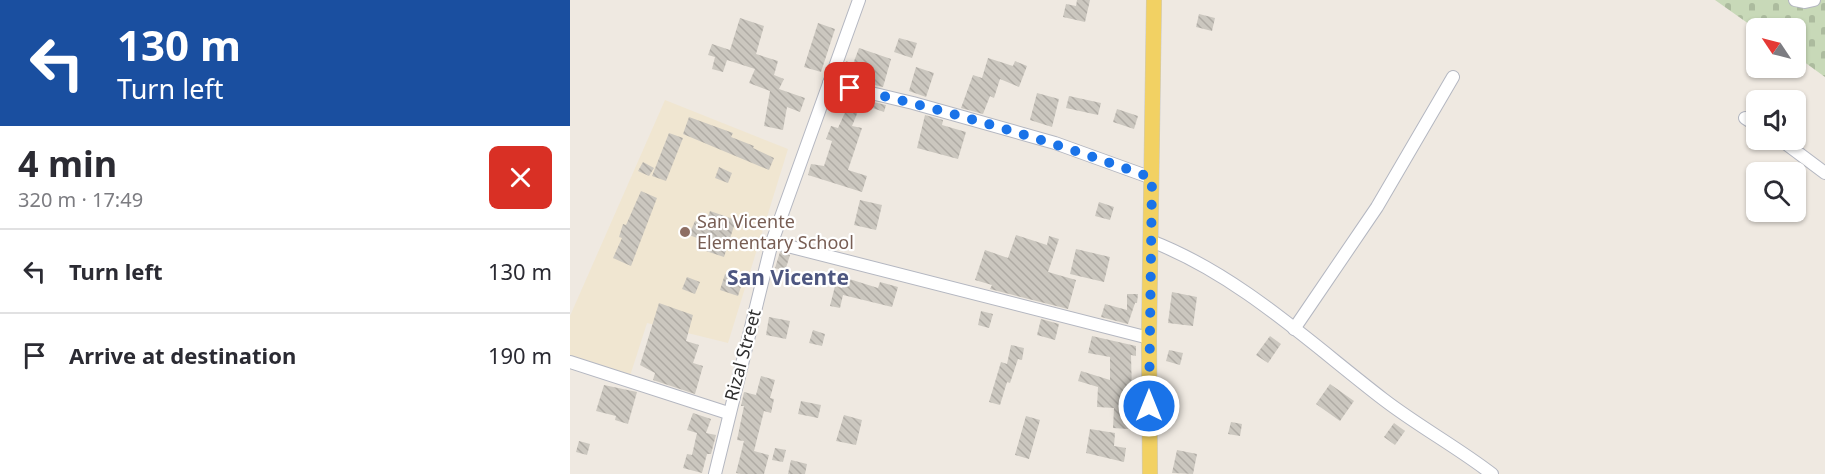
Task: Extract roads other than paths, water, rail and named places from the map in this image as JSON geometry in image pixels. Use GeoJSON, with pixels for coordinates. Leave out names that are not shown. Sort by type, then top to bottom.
{"type":"FeatureCollection","features":[{"type":"Feature","properties":{"kind":"main road"},"geometry":{"type":"LineString","coordinates":[[1150,474],[1149,338],[1154,0]]}},
{"type":"Feature","properties":{"kind":"street","name":"Rizal Street"},"geometry":{"type":"LineString","coordinates":[[715,474],[728,413],[772,242],[859,0]]}},
{"type":"Feature","properties":{"kind":"street"},"geometry":{"type":"LineString","coordinates":[[1795,0],[1805,2],[1814,0]]}},
{"type":"Feature","properties":{"kind":"street"},"geometry":{"type":"LineString","coordinates":[[1294,329],[1377,207],[1453,77]]}},
{"type":"Feature","properties":{"kind":"street"},"geometry":{"type":"LineString","coordinates":[[829,83],[913,103],[1055,142],[1152,178]]}},
{"type":"Feature","properties":{"kind":"street"},"geometry":{"type":"LineString","coordinates":[[1794,150],[1825,173]]}},
{"type":"Feature","properties":{"kind":"street"},"geometry":{"type":"LineString","coordinates":[[1151,241],[1211,268],[1386,401],[1492,474]]}},
{"type":"Feature","properties":{"kind":"street"},"geometry":{"type":"LineString","coordinates":[[772,242],[1149,338]]}},
{"type":"Feature","properties":{"kind":"street"},"geometry":{"type":"LineString","coordinates":[[570,362],[728,413]]}},
{"type":"Feature","properties":{"kind":"place","name":"San Vicente Elementary School"},"geometry":{"type":"Point","coordinates":[685,232]}},
{"type":"Feature","properties":{"kind":"district","name":"San Vicente"},"geometry":{"type":"Point","coordinates":[788,278]}}]}
